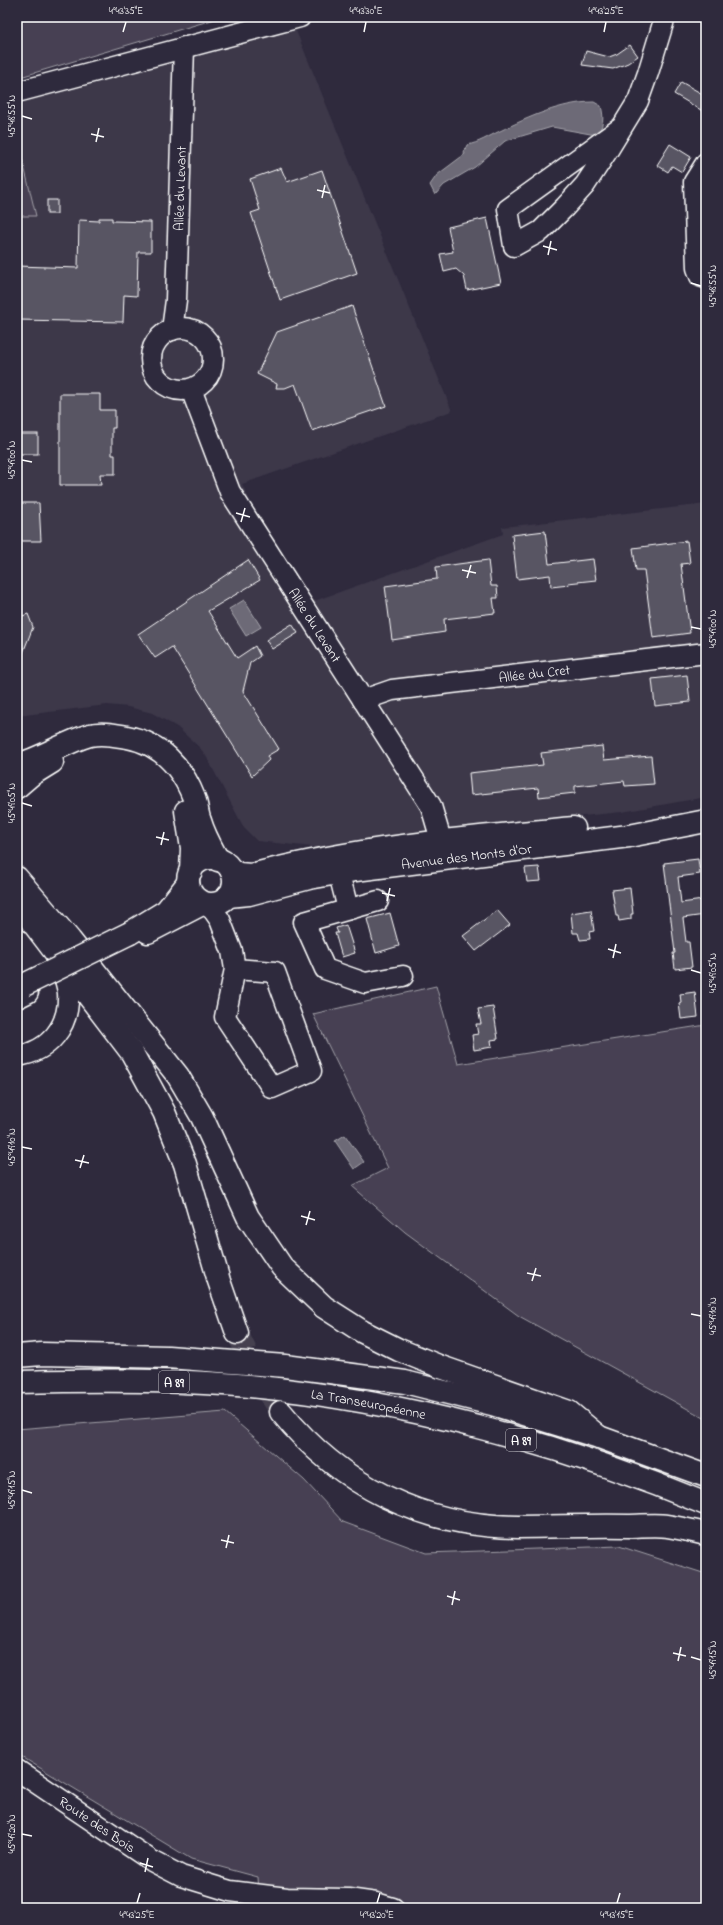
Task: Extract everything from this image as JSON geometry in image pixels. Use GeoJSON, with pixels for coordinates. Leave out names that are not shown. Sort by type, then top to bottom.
{"type":"FeatureCollection","features":[{"type":"Feature","properties":{"kind":"main road"},"geometry":{"type":"LineString","coordinates":[[17,765],[40,757],[73,740],[93,734],[108,734],[148,743],[175,764],[186,780],[194,799],[200,822],[225,865],[234,884],[218,905],[132,937],[21,991]]}},
{"type":"Feature","properties":{"kind":"main road"},"geometry":{"type":"LineString","coordinates":[[17,787],[31,775],[57,759],[83,749],[109,745],[128,747],[145,754],[162,767],[174,782],[183,798],[190,832],[189,877],[191,893],[218,905]]}},
{"type":"Feature","properties":{"kind":"main road","name":"Avenue des Monts d'Or"},"geometry":{"type":"LineString","coordinates":[[225,865],[239,874],[251,875],[626,823],[706,808]]}},
{"type":"Feature","properties":{"kind":"main road","name":"Avenue des Monts d'Or"},"geometry":{"type":"LineString","coordinates":[[443,849],[629,836],[706,821]]}},
{"type":"Feature","properties":{"kind":"main road"},"geometry":{"type":"LineString","coordinates":[[132,937],[166,912],[199,862],[205,859],[225,865]]}},
{"type":"Feature","properties":{"kind":"main road","name":"Avenue des Monts d'Or"},"geometry":{"type":"LineString","coordinates":[[218,905],[337,864]]}},
{"type":"Feature","properties":{"kind":"main road"},"geometry":{"type":"LineString","coordinates":[[17,878],[70,940],[178,1076],[202,1117],[248,1217],[282,1267],[319,1302],[363,1332],[399,1350],[441,1367],[569,1412],[599,1437]]}},
{"type":"Feature","properties":{"kind":"main road"},"geometry":{"type":"LineString","coordinates":[[17,902],[132,1053],[164,1112],[185,1164],[219,1281],[237,1333]]}},
{"type":"Feature","properties":{"kind":"main road","name":"La Transeuropéenne"},"geometry":{"type":"LineString","coordinates":[[17,1356],[42,1354],[168,1357],[285,1366],[405,1382],[492,1404],[599,1437],[706,1476]]}},
{"type":"Feature","properties":{"kind":"main road","name":"La Transeuropéenne"},"geometry":{"type":"LineString","coordinates":[[17,1382],[71,1380],[188,1382],[238,1385],[331,1397],[424,1414],[507,1435],[595,1462],[706,1504]]}},
{"type":"Feature","properties":{"kind":"main road"},"geometry":{"type":"LineString","coordinates":[[281,1412],[299,1434],[328,1461],[356,1481],[412,1509],[475,1524],[517,1527],[667,1526],[706,1534]]}},
{"type":"Feature","properties":{"kind":"street"},"geometry":{"type":"LineString","coordinates":[[17,92],[300,17]]}},
{"type":"Feature","properties":{"kind":"street"},"geometry":{"type":"LineString","coordinates":[[622,127],[508,209],[514,246],[541,231],[565,208],[585,185],[622,127],[638,100],[665,17]]}},
{"type":"Feature","properties":{"kind":"street","name":"Allée du Levant"},"geometry":{"type":"LineString","coordinates":[[172,330],[176,300],[184,47]]}},
{"type":"Feature","properties":{"kind":"street"},"geometry":{"type":"LineString","coordinates":[[706,163],[694,182],[697,268],[700,276],[706,278]]}},
{"type":"Feature","properties":{"kind":"street"},"geometry":{"type":"LineString","coordinates":[[182,328],[201,334],[208,341],[212,350],[212,365],[207,378],[200,385],[191,389],[181,390],[167,386],[157,377],[153,368],[151,359],[153,349],[157,341],[164,334],[172,330],[182,328]]}},
{"type":"Feature","properties":{"kind":"street","name":"Allée du Levant"},"geometry":{"type":"LineString","coordinates":[[191,389],[230,492],[431,806],[443,849]]}},
{"type":"Feature","properties":{"kind":"street","name":"Allée du Cret"},"geometry":{"type":"LineString","coordinates":[[363,700],[392,690],[706,653]]}},
{"type":"Feature","properties":{"kind":"street"},"geometry":{"type":"LineString","coordinates":[[337,864],[348,909]]}},
{"type":"Feature","properties":{"kind":"street"},"geometry":{"type":"LineString","coordinates":[[378,901],[304,922],[325,969],[365,983],[403,976]]}},
{"type":"Feature","properties":{"kind":"street"},"geometry":{"type":"LineString","coordinates":[[218,905],[232,952],[235,969],[225,1017],[272,1088],[311,1071],[275,972],[235,969]]}},
{"type":"Feature","properties":{"kind":"street"},"geometry":{"type":"LineString","coordinates":[[17,1056],[29,1054],[48,1045],[61,1027],[67,1011],[68,992],[58,957]]}},
{"type":"Feature","properties":{"kind":"street","name":"Route des Bois"},"geometry":{"type":"LineString","coordinates":[[17,1770],[152,1860],[181,1876],[230,1891],[287,1898],[348,1898],[393,1908]]}},
{"type":"Feature","properties":{"kind":"shaded area"},"geometry":{"type":"Polygon","coordinates":[[[17,17],[222,17],[17,78],[17,17]]]}},
{"type":"Feature","properties":{"kind":"shaded area"},"geometry":{"type":"Polygon","coordinates":[[[292,21],[452,411],[242,484],[254,510],[314,601],[503,534],[502,527],[706,504],[706,797],[622,812],[390,836],[322,848],[257,841],[244,828],[206,756],[200,748],[177,727],[152,713],[128,707],[107,705],[17,716],[17,216],[36,216],[17,137],[17,88],[292,21]]]}},
{"type":"Feature","properties":{"kind":"shaded area"},"geometry":{"type":"Polygon","coordinates":[[[594,102],[601,106],[603,114],[601,129],[596,135],[552,127],[505,141],[475,167],[444,185],[435,195],[430,185],[437,175],[465,154],[464,152],[467,145],[480,141],[546,111],[558,107],[594,102]]]}},
{"type":"Feature","properties":{"kind":"shaded area"},"geometry":{"type":"Polygon","coordinates":[[[17,137],[36,216],[17,216],[17,137]]]}},
{"type":"Feature","properties":{"kind":"shaded area"},"geometry":{"type":"Polygon","coordinates":[[[244,600],[261,627],[246,636],[229,609],[244,600]]]}},
{"type":"Feature","properties":{"kind":"shaded area"},"geometry":{"type":"Polygon","coordinates":[[[436,986],[458,1064],[706,1025],[706,1419],[519,1316],[405,1232],[352,1186],[388,1168],[313,1014],[436,986]]]}},
{"type":"Feature","properties":{"kind":"shaded area"},"geometry":{"type":"Polygon","coordinates":[[[345,1135],[364,1162],[354,1169],[335,1141],[345,1135]]]}},
{"type":"Feature","properties":{"kind":"shaded area"},"geometry":{"type":"Polygon","coordinates":[[[225,1412],[304,1480],[343,1522],[426,1553],[619,1546],[706,1574],[706,1908],[260,1908],[258,1877],[191,1859],[17,1754],[17,1429],[225,1412]]]}},
{"type":"Feature","properties":{"kind":"building"},"geometry":{"type":"Polygon","coordinates":[[[630,45],[638,56],[628,63],[613,69],[582,65],[586,51],[609,57],[617,54],[630,45]]]}},
{"type":"Feature","properties":{"kind":"building"},"geometry":{"type":"Polygon","coordinates":[[[681,82],[706,96],[706,113],[674,94],[681,82]]]}},
{"type":"Feature","properties":{"kind":"building"},"geometry":{"type":"Polygon","coordinates":[[[670,144],[691,157],[682,172],[672,166],[668,172],[657,165],[670,144]]]}},
{"type":"Feature","properties":{"kind":"building"},"geometry":{"type":"Polygon","coordinates":[[[281,168],[287,182],[322,170],[357,273],[280,300],[251,213],[260,210],[250,179],[281,168]]]}},
{"type":"Feature","properties":{"kind":"building"},"geometry":{"type":"Polygon","coordinates":[[[47,200],[57,200],[57,214],[47,214],[47,200]]]}},
{"type":"Feature","properties":{"kind":"building"},"geometry":{"type":"Polygon","coordinates":[[[99,218],[112,218],[112,221],[151,222],[151,252],[138,252],[137,296],[124,295],[123,322],[17,320],[17,266],[78,268],[79,220],[99,221],[99,218]]]}},
{"type":"Feature","properties":{"kind":"building"},"geometry":{"type":"Polygon","coordinates":[[[487,218],[501,283],[467,290],[464,276],[456,269],[444,272],[440,254],[453,252],[448,227],[487,218]]]}},
{"type":"Feature","properties":{"kind":"building"},"geometry":{"type":"Polygon","coordinates":[[[352,306],[386,406],[312,431],[295,384],[285,388],[276,388],[277,384],[257,374],[277,332],[352,306]]]}},
{"type":"Feature","properties":{"kind":"building"},"geometry":{"type":"Polygon","coordinates":[[[60,394],[100,394],[100,410],[115,410],[115,428],[112,428],[112,455],[115,455],[115,474],[100,474],[101,485],[60,485],[60,394]]]}},
{"type":"Feature","properties":{"kind":"building"},"geometry":{"type":"Polygon","coordinates":[[[17,434],[38,434],[38,454],[17,454],[17,434]]]}},
{"type":"Feature","properties":{"kind":"building"},"geometry":{"type":"Polygon","coordinates":[[[17,503],[39,503],[41,541],[17,541],[17,503]]]}},
{"type":"Feature","properties":{"kind":"building"},"geometry":{"type":"Polygon","coordinates":[[[545,531],[549,564],[593,559],[596,580],[568,583],[569,585],[551,587],[550,575],[517,579],[512,535],[545,531]]]}},
{"type":"Feature","properties":{"kind":"building"},"geometry":{"type":"Polygon","coordinates":[[[687,541],[690,563],[681,564],[690,633],[653,638],[644,570],[636,570],[633,548],[687,541]]]}},
{"type":"Feature","properties":{"kind":"building"},"geometry":{"type":"Polygon","coordinates":[[[248,560],[260,580],[208,611],[237,658],[255,646],[260,656],[250,663],[243,691],[279,749],[267,756],[269,760],[252,776],[172,647],[155,658],[138,634],[248,560]]]}},
{"type":"Feature","properties":{"kind":"building"},"geometry":{"type":"Polygon","coordinates":[[[488,560],[491,586],[497,586],[498,598],[493,598],[495,613],[444,619],[445,632],[392,640],[385,586],[437,579],[436,567],[488,560]]]}},
{"type":"Feature","properties":{"kind":"building"},"geometry":{"type":"Polygon","coordinates":[[[28,614],[33,627],[17,668],[17,618],[28,614]]]}},
{"type":"Feature","properties":{"kind":"building"},"geometry":{"type":"Polygon","coordinates":[[[292,624],[298,633],[272,649],[266,640],[292,624]]]}},
{"type":"Feature","properties":{"kind":"building"},"geometry":{"type":"Polygon","coordinates":[[[687,675],[690,702],[655,706],[652,679],[687,675]]]}},
{"type":"Feature","properties":{"kind":"building"},"geometry":{"type":"Polygon","coordinates":[[[602,746],[604,760],[651,756],[654,784],[625,786],[624,781],[575,786],[575,793],[539,797],[538,788],[471,795],[469,773],[543,765],[541,753],[602,746]]]}},
{"type":"Feature","properties":{"kind":"building"},"geometry":{"type":"Polygon","coordinates":[[[698,859],[700,874],[678,877],[681,903],[703,900],[705,915],[683,918],[686,942],[689,942],[692,967],[675,969],[673,953],[675,953],[664,863],[698,859]]]}},
{"type":"Feature","properties":{"kind":"building"},"geometry":{"type":"Polygon","coordinates":[[[539,867],[541,881],[527,882],[525,868],[539,867]]]}},
{"type":"Feature","properties":{"kind":"building"},"geometry":{"type":"Polygon","coordinates":[[[630,888],[633,914],[631,914],[631,919],[619,921],[618,916],[616,916],[612,890],[630,888]]]}},
{"type":"Feature","properties":{"kind":"building"},"geometry":{"type":"Polygon","coordinates":[[[497,910],[510,925],[476,951],[463,936],[497,910]]]}},
{"type":"Feature","properties":{"kind":"building"},"geometry":{"type":"Polygon","coordinates":[[[591,910],[594,931],[589,932],[590,939],[580,940],[578,933],[573,933],[571,913],[591,910]]]}},
{"type":"Feature","properties":{"kind":"building"},"geometry":{"type":"Polygon","coordinates":[[[390,913],[399,946],[376,953],[367,919],[390,913]]]}},
{"type":"Feature","properties":{"kind":"building"},"geometry":{"type":"Polygon","coordinates":[[[346,925],[355,953],[342,957],[335,933],[338,933],[336,928],[346,925]]]}},
{"type":"Feature","properties":{"kind":"building"},"geometry":{"type":"Polygon","coordinates":[[[695,992],[698,1017],[681,1019],[679,1003],[681,1002],[680,994],[695,992]]]}},
{"type":"Feature","properties":{"kind":"building"},"geometry":{"type":"Polygon","coordinates":[[[493,1007],[498,1039],[491,1040],[492,1047],[474,1050],[472,1035],[478,1034],[476,1024],[481,1024],[478,1009],[493,1007]]]}},
{"type":"Feature","properties":{"kind":"tunnel"},"geometry":{"type":"LineString","coordinates":[[237,1333],[259,1377],[281,1412]]}}]}
